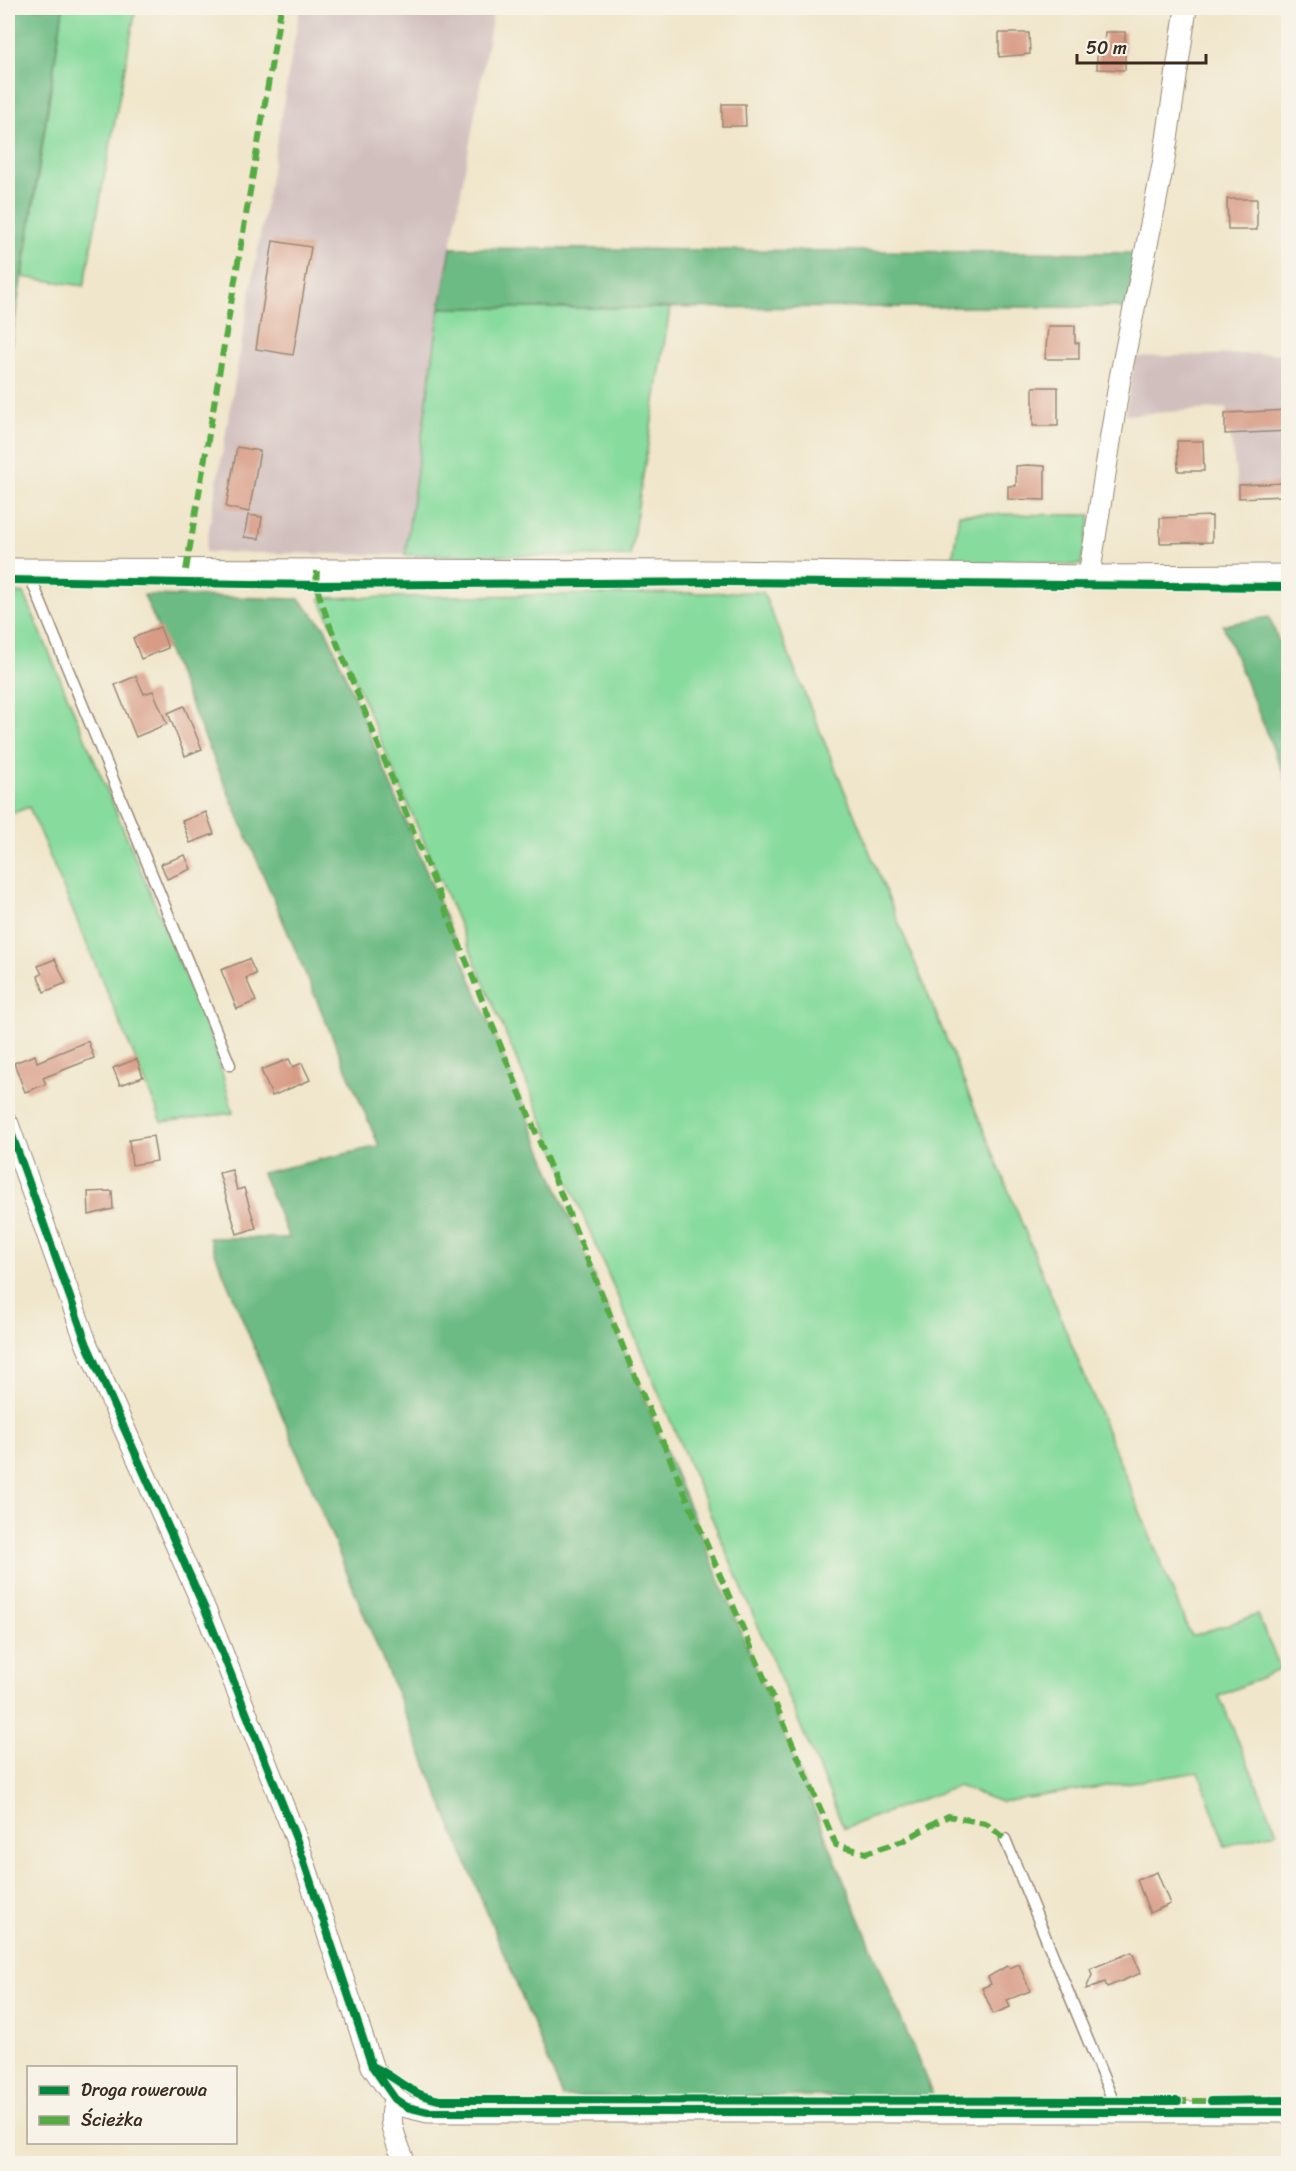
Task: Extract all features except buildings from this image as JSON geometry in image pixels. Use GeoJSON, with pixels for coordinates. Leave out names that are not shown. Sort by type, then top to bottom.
{"type":"FeatureCollection","features":[{"type":"Feature","properties":{"kind":"street"},"geometry":{"type":"LineString","coordinates":[[1089,576],[1120,378],[1164,160],[1186,8]]}},
{"type":"Feature","properties":{"kind":"street"},"geometry":{"type":"LineString","coordinates":[[8,569],[719,571],[1089,576],[1288,575]]}},
{"type":"Feature","properties":{"kind":"street"},"geometry":{"type":"LineString","coordinates":[[8,1124],[87,1345],[207,1614],[297,1841],[372,2066],[395,2098],[407,2108],[428,2112],[1288,2112]]}},
{"type":"Feature","properties":{"kind":"street"},"geometry":{"type":"LineString","coordinates":[[395,2098],[390,2111],[391,2124],[405,2163]]}},
{"type":"Feature","properties":{"kind":"lane"},"geometry":{"type":"LineString","coordinates":[[31,569],[31,579],[230,1065]]}},
{"type":"Feature","properties":{"kind":"lane"},"geometry":{"type":"LineString","coordinates":[[1005,1839],[1111,2096],[1109,2111]]}},
{"type":"Feature","properties":{"kind":"shaded area"},"geometry":{"type":"Polygon","coordinates":[[[300,8],[494,8],[440,308],[405,555],[205,552],[300,8]]]}},
{"type":"Feature","properties":{"kind":"shaded area"},"geometry":{"type":"Polygon","coordinates":[[[1288,353],[1288,496],[1239,498],[1227,408],[1125,415],[1135,357],[1288,353]]]}},
{"type":"Feature","properties":{"kind":"green space"},"geometry":{"type":"Polygon","coordinates":[[[8,8],[63,8],[8,365],[8,39],[10,25],[8,24],[8,8]]]}},
{"type":"Feature","properties":{"kind":"green space"},"geometry":{"type":"Polygon","coordinates":[[[63,8],[136,8],[84,286],[23,277],[63,8]]]}},
{"type":"Feature","properties":{"kind":"green space"},"geometry":{"type":"Polygon","coordinates":[[[451,248],[1136,253],[1129,310],[1116,307],[440,308],[451,248]]]}},
{"type":"Feature","properties":{"kind":"green space"},"geometry":{"type":"Polygon","coordinates":[[[440,308],[670,308],[630,556],[405,555],[440,308]]]}},
{"type":"Feature","properties":{"kind":"green space"},"geometry":{"type":"Polygon","coordinates":[[[959,514],[1091,515],[1081,565],[952,563],[959,514]]]}},
{"type":"Feature","properties":{"kind":"green space"},"geometry":{"type":"Polygon","coordinates":[[[763,592],[1191,1636],[1257,1615],[1281,1669],[1219,1696],[1277,1832],[1225,1846],[1199,1772],[1000,1802],[958,1786],[844,1828],[320,598],[763,592]]]}},
{"type":"Feature","properties":{"kind":"green space"},"geometry":{"type":"Polygon","coordinates":[[[24,593],[215,1047],[233,1113],[162,1122],[29,807],[8,815],[8,594],[24,593]]]}},
{"type":"Feature","properties":{"kind":"green space"},"geometry":{"type":"Polygon","coordinates":[[[144,595],[299,599],[326,629],[933,2096],[563,2097],[209,1238],[289,1238],[262,1173],[379,1146],[144,595]]]}},
{"type":"Feature","properties":{"kind":"green space"},"geometry":{"type":"Polygon","coordinates":[[[1269,617],[1288,664],[1288,785],[1223,625],[1269,617]]]}},
{"type":"Feature","properties":{"kind":"marked path"},"geometry":{"type":"LineString","coordinates":[[186,570],[281,8]]}},
{"type":"Feature","properties":{"kind":"marked path"},"geometry":{"type":"LineString","coordinates":[[317,571],[316,585],[328,621],[643,1396],[836,1845],[866,1853],[903,1841],[948,1816],[985,1823],[1005,1839]]}},
{"type":"Feature","properties":{"kind":"marked path"},"geometry":{"type":"LineString","coordinates":[[1175,2101],[1217,2101]]}},
{"type":"Feature","properties":{"kind":"cycle path"},"geometry":{"type":"LineString","coordinates":[[8,580],[316,585],[727,582],[1288,587]]}},
{"type":"Feature","properties":{"kind":"cycle path"},"geometry":{"type":"LineString","coordinates":[[8,1124],[87,1345],[207,1614],[297,1841],[372,2066],[395,2099],[407,2107],[428,2112],[1288,2112]]}},
{"type":"Feature","properties":{"kind":"cycle path"},"geometry":{"type":"LineString","coordinates":[[372,2066],[411,2090],[439,2100],[1178,2101]]}},
{"type":"Feature","properties":{"kind":"cycle path"},"geometry":{"type":"LineString","coordinates":[[1211,2101],[1288,2100]]}}]}
